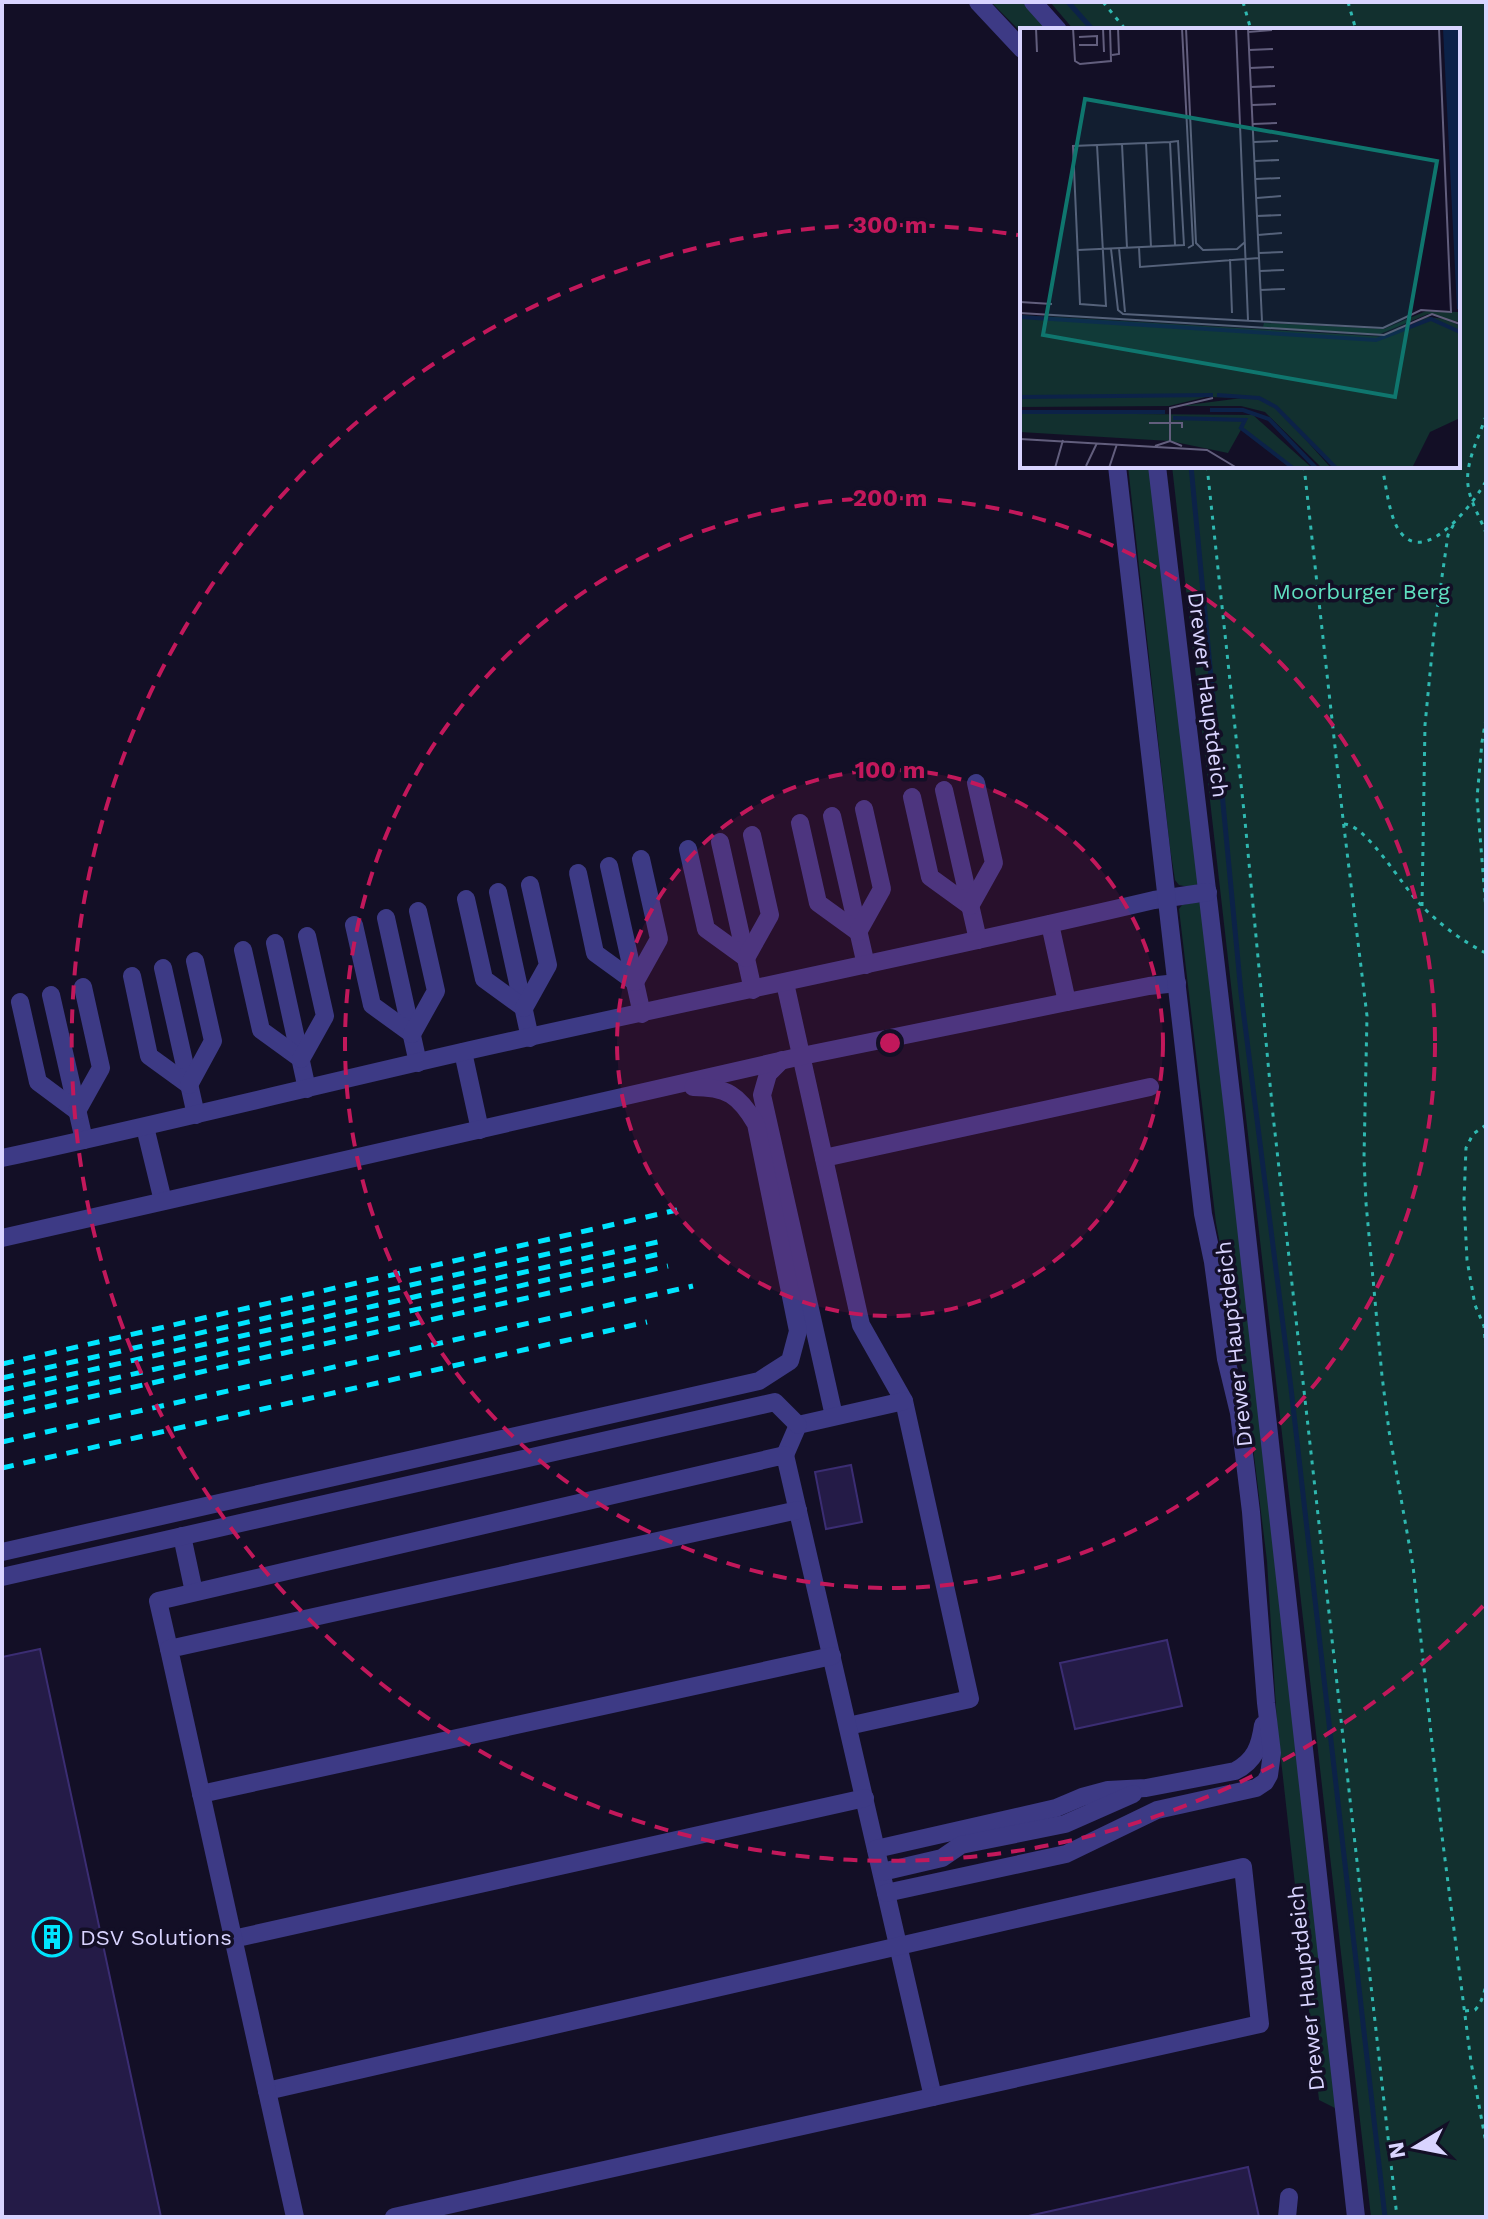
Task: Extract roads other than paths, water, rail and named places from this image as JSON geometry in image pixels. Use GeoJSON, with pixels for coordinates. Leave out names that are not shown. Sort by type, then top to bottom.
{"type":"FeatureCollection","features":[{"type":"Feature","properties":{"kind":"street"},"geometry":{"type":"LineString","coordinates":[[978,2],[1020,47]]}},
{"type":"Feature","properties":{"kind":"street"},"geometry":{"type":"LineString","coordinates":[[1033,2],[1056,28]]}},
{"type":"Feature","properties":{"kind":"street"},"geometry":{"type":"LineString","coordinates":[[886,1893],[1066,1854],[1157,1810],[1256,1788],[1265,1782],[1271,1768],[1244,1455],[1203,1214],[1117,468]]}},
{"type":"Feature","properties":{"kind":"street","name":"Drewer Hauptdeich"},"geometry":{"type":"LineString","coordinates":[[1157,468],[1208,892],[1356,2217]]}},
{"type":"Feature","properties":{"kind":"street"},"geometry":{"type":"LineString","coordinates":[[970,906],[994,863],[944,790],[951,873],[970,906],[978,940]]}},
{"type":"Feature","properties":{"kind":"street"},"geometry":{"type":"LineString","coordinates":[[832,816],[882,889],[858,932]]}},
{"type":"Feature","properties":{"kind":"street"},"geometry":{"type":"LineString","coordinates":[[832,816],[866,965]]}},
{"type":"Feature","properties":{"kind":"street"},"geometry":{"type":"LineString","coordinates":[[832,816],[818,903],[858,932]]}},
{"type":"Feature","properties":{"kind":"street"},"geometry":{"type":"LineString","coordinates":[[720,842],[770,915],[746,958]]}},
{"type":"Feature","properties":{"kind":"street"},"geometry":{"type":"LineString","coordinates":[[720,842],[753,990]]}},
{"type":"Feature","properties":{"kind":"street"},"geometry":{"type":"LineString","coordinates":[[720,842],[706,929],[746,958]]}},
{"type":"Feature","properties":{"kind":"street"},"geometry":{"type":"LineString","coordinates":[[609,866],[659,939],[635,982]]}},
{"type":"Feature","properties":{"kind":"street"},"geometry":{"type":"LineString","coordinates":[[609,866],[642,1014]]}},
{"type":"Feature","properties":{"kind":"street"},"geometry":{"type":"LineString","coordinates":[[609,866],[595,953],[635,982]]}},
{"type":"Feature","properties":{"kind":"street"},"geometry":{"type":"LineString","coordinates":[[498,892],[548,965],[524,1008]]}},
{"type":"Feature","properties":{"kind":"street"},"geometry":{"type":"LineString","coordinates":[[498,892],[530,1038]]}},
{"type":"Feature","properties":{"kind":"street"},"geometry":{"type":"LineString","coordinates":[[498,892],[484,979],[524,1008]]}},
{"type":"Feature","properties":{"kind":"street"},"geometry":{"type":"LineString","coordinates":[[2,1158],[463,1052],[1168,898],[1208,892]]}},
{"type":"Feature","properties":{"kind":"street"},"geometry":{"type":"LineString","coordinates":[[386,918],[436,991],[412,1034]]}},
{"type":"Feature","properties":{"kind":"street"},"geometry":{"type":"LineString","coordinates":[[386,918],[418,1063]]}},
{"type":"Feature","properties":{"kind":"street"},"geometry":{"type":"LineString","coordinates":[[386,918],[372,1005],[412,1034]]}},
{"type":"Feature","properties":{"kind":"street"},"geometry":{"type":"LineString","coordinates":[[1050,924],[1067,1002]]}},
{"type":"Feature","properties":{"kind":"street"},"geometry":{"type":"LineString","coordinates":[[275,943],[325,1016],[301,1059]]}},
{"type":"Feature","properties":{"kind":"street"},"geometry":{"type":"LineString","coordinates":[[275,943],[307,1089]]}},
{"type":"Feature","properties":{"kind":"street"},"geometry":{"type":"LineString","coordinates":[[275,943],[261,1030],[301,1059]]}},
{"type":"Feature","properties":{"kind":"street"},"geometry":{"type":"LineString","coordinates":[[163,968],[213,1041],[189,1085]]}},
{"type":"Feature","properties":{"kind":"street"},"geometry":{"type":"LineString","coordinates":[[163,968],[196,1115]]}},
{"type":"Feature","properties":{"kind":"street"},"geometry":{"type":"LineString","coordinates":[[163,968],[149,1056],[189,1085]]}},
{"type":"Feature","properties":{"kind":"street"},"geometry":{"type":"LineString","coordinates":[[785,983],[861,1325],[904,1401],[970,1699],[848,1726]]}},
{"type":"Feature","properties":{"kind":"street"},"geometry":{"type":"LineString","coordinates":[[2,1238],[782,1060],[1149,986],[1177,983]]}},
{"type":"Feature","properties":{"kind":"street"},"geometry":{"type":"LineString","coordinates":[[52,995],[101,1068],[77,1111]]}},
{"type":"Feature","properties":{"kind":"street"},"geometry":{"type":"LineString","coordinates":[[52,995],[84,1140]]}},
{"type":"Feature","properties":{"kind":"street"},"geometry":{"type":"LineString","coordinates":[[52,995],[38,1082],[77,1111]]}},
{"type":"Feature","properties":{"kind":"street"},"geometry":{"type":"LineString","coordinates":[[463,1052],[480,1130]]}},
{"type":"Feature","properties":{"kind":"street"},"geometry":{"type":"LineString","coordinates":[[782,1060],[768,1074],[762,1095],[834,1416]]}},
{"type":"Feature","properties":{"kind":"street"},"geometry":{"type":"LineString","coordinates":[[824,1158],[1150,1087]]}},
{"type":"Feature","properties":{"kind":"street"},"geometry":{"type":"LineString","coordinates":[[2,1552],[759,1381],[790,1361],[798,1331],[756,1124],[743,1103],[724,1089],[662,1088]]}},
{"type":"Feature","properties":{"kind":"street"},"geometry":{"type":"LineString","coordinates":[[145,1127],[163,1201]]}},
{"type":"Feature","properties":{"kind":"street"},"geometry":{"type":"LineString","coordinates":[[798,1425],[904,1401]]}},
{"type":"Feature","properties":{"kind":"street"},"geometry":{"type":"LineString","coordinates":[[2,1577],[775,1402],[798,1425]]}},
{"type":"Feature","properties":{"kind":"street"},"geometry":{"type":"LineString","coordinates":[[798,1425],[785,1455],[933,2097]]}},
{"type":"Feature","properties":{"kind":"street"},"geometry":{"type":"LineString","coordinates":[[295,2217],[158,1601],[785,1455]]}},
{"type":"Feature","properties":{"kind":"street"},"geometry":{"type":"LineString","coordinates":[[169,1649],[798,1510]]}},
{"type":"Feature","properties":{"kind":"street"},"geometry":{"type":"LineString","coordinates":[[182,1536],[194,1592]]}},
{"type":"Feature","properties":{"kind":"street"},"geometry":{"type":"LineString","coordinates":[[201,1794],[832,1656]]}},
{"type":"Feature","properties":{"kind":"street"},"geometry":{"type":"LineString","coordinates":[[876,1849],[1056,1808],[1108,1790],[1146,1788],[1235,1771],[1245,1766],[1257,1751],[1266,1703]]}},
{"type":"Feature","properties":{"kind":"street"},"geometry":{"type":"LineString","coordinates":[[882,1872],[942,1858],[961,1845],[1065,1824],[1146,1788]]}},
{"type":"Feature","properties":{"kind":"street"},"geometry":{"type":"LineString","coordinates":[[233,1939],[865,1798]]}},
{"type":"Feature","properties":{"kind":"street"},"geometry":{"type":"LineString","coordinates":[[267,2091],[1243,1867],[1260,2024],[394,2217]]}},
{"type":"Feature","properties":{"kind":"street"},"geometry":{"type":"LineString","coordinates":[[1287,2217],[1289,2197]]}},
{"type":"Feature","properties":{"kind":"waterway"},"geometry":{"type":"LineString","coordinates":[[1068,2],[1091,28]]}},
{"type":"Feature","properties":{"kind":"waterway"},"geometry":{"type":"LineString","coordinates":[[1191,468],[1241,993],[1291,1388],[1385,2217]]}},
{"type":"Feature","properties":{"kind":"railway"},"geometry":{"type":"LineString","coordinates":[[2,1364],[677,1210]]}},
{"type":"Feature","properties":{"kind":"railway"},"geometry":{"type":"LineString","coordinates":[[2,1390],[662,1241]]}},
{"type":"Feature","properties":{"kind":"railway"},"geometry":{"type":"LineString","coordinates":[[2,1378],[600,1242]]}},
{"type":"Feature","properties":{"kind":"railway"},"geometry":{"type":"LineString","coordinates":[[2,1404],[664,1253]]}},
{"type":"Feature","properties":{"kind":"railway"},"geometry":{"type":"LineString","coordinates":[[2,1417],[668,1266]]}},
{"type":"Feature","properties":{"kind":"railway"},"geometry":{"type":"LineString","coordinates":[[2,1442],[693,1286]]}},
{"type":"Feature","properties":{"kind":"railway"},"geometry":{"type":"LineString","coordinates":[[2,1468],[647,1322]]}},
{"type":"Feature","properties":{"kind":"place","name":"DSV Solutions"},"geometry":{"type":"Point","coordinates":[52,1937]}},
{"type":"Feature","properties":{"kind":"park label","name":"Moorburger Berg"},"geometry":{"type":"Point","coordinates":[1361,591]}}]}
